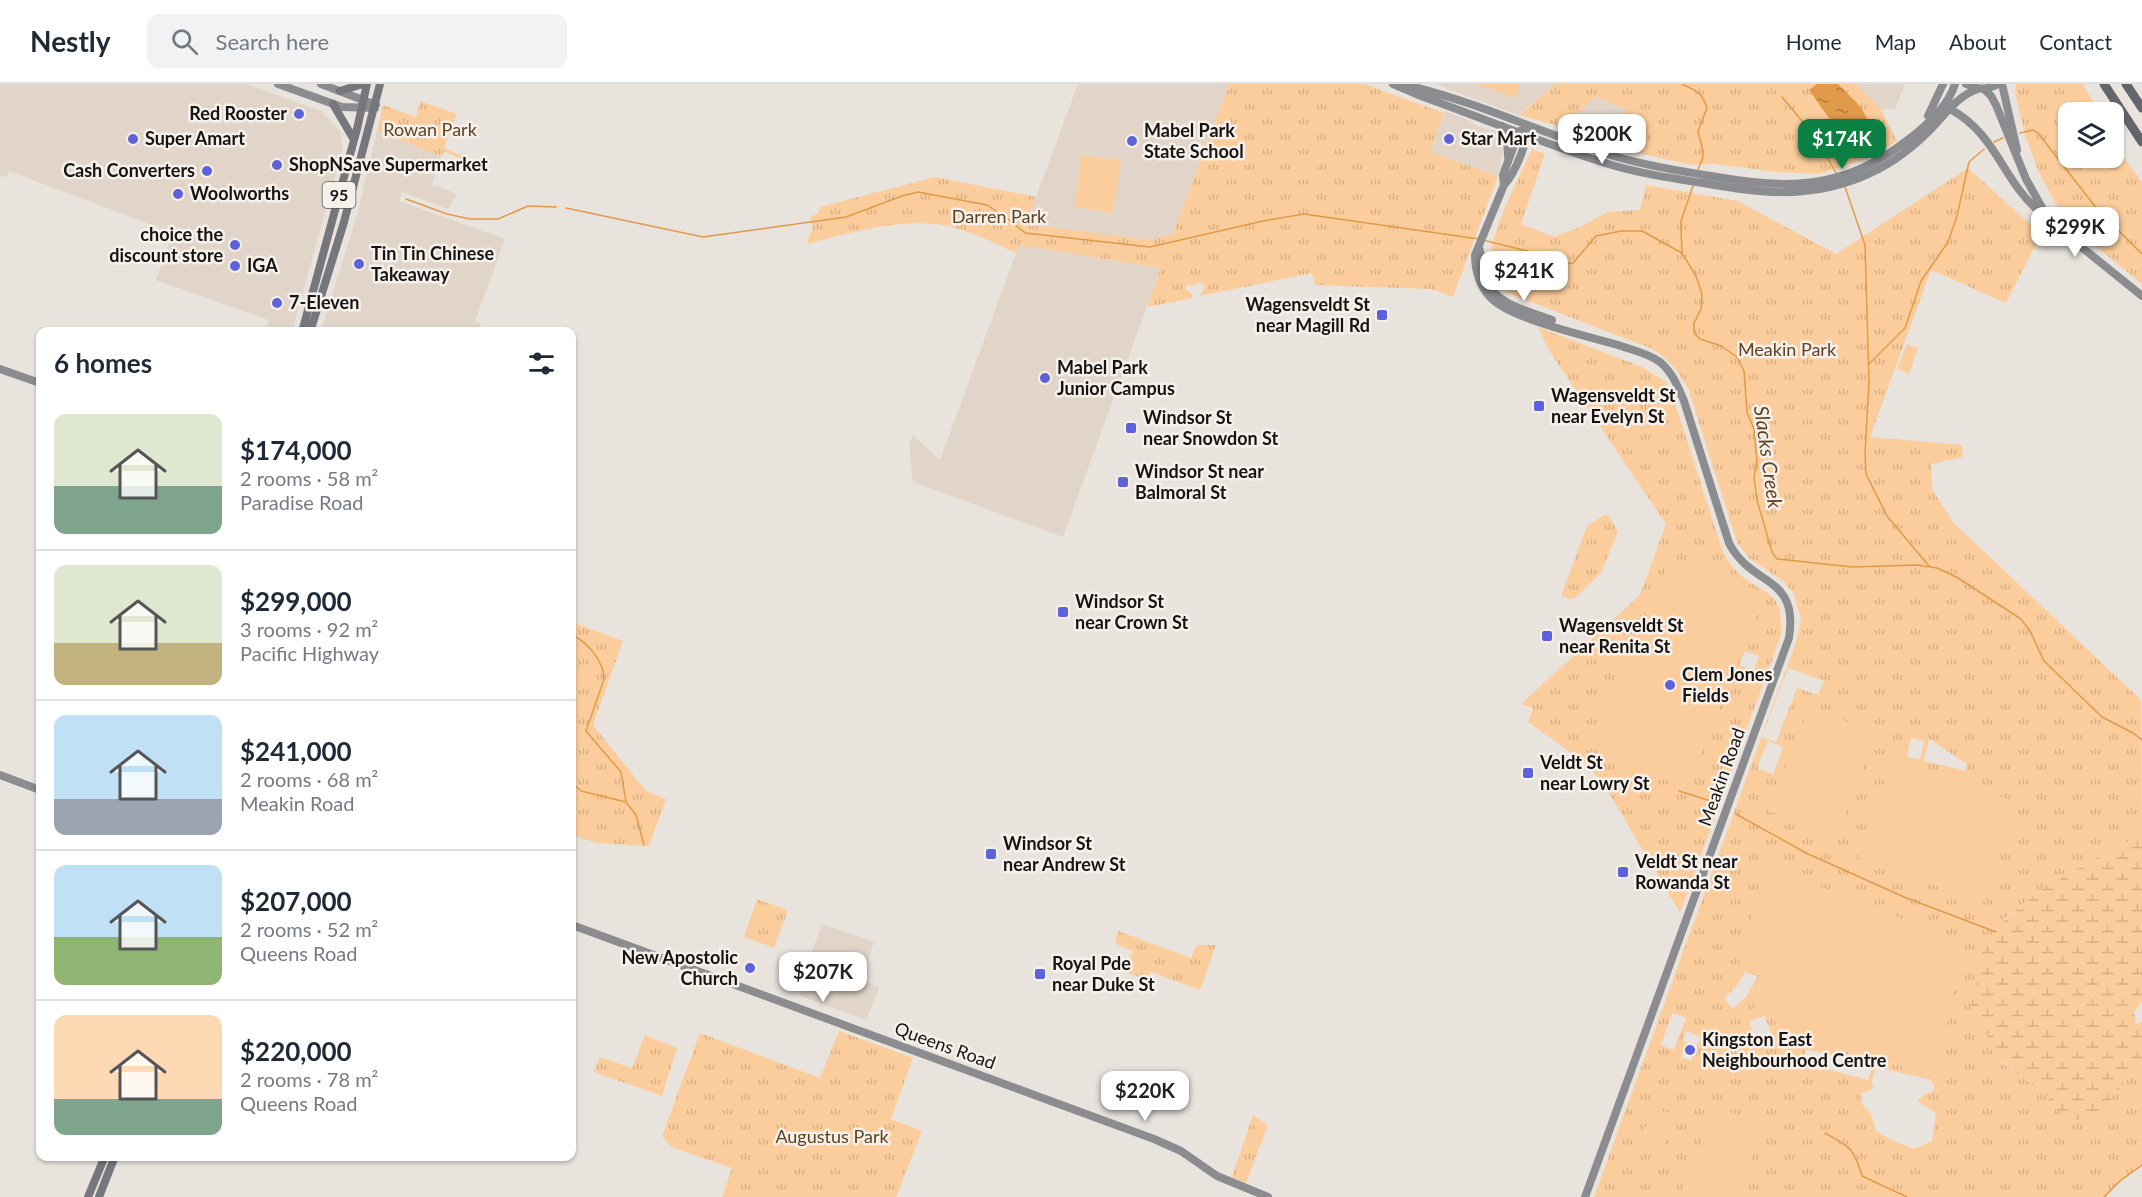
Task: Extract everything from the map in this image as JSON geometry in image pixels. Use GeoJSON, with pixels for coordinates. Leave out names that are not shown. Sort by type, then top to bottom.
{"type":"FeatureCollection","features":[{"type":"Feature","properties":{"kind":"highway"},"geometry":{"type":"LineString","coordinates":[[2104,84],[2142,142]]}},
{"type":"Feature","properties":{"kind":"highway"},"geometry":{"type":"LineString","coordinates":[[2126,84],[2142,108]]}},
{"type":"Feature","properties":{"kind":"main road"},"geometry":{"type":"LineString","coordinates":[[340,91],[365,84]]}},
{"type":"Feature","properties":{"kind":"main road","name":"95"},"geometry":{"type":"LineString","coordinates":[[303,327],[362,104],[365,84]]}},
{"type":"Feature","properties":{"kind":"main road"},"geometry":{"type":"LineString","coordinates":[[375,106],[380,84]]}},
{"type":"Feature","properties":{"kind":"main road"},"geometry":{"type":"LineString","coordinates":[[333,104],[353,138]]}},
{"type":"Feature","properties":{"kind":"main road","name":"95"},"geometry":{"type":"LineString","coordinates":[[312,327],[331,270],[375,106]]}},
{"type":"Feature","properties":{"kind":"main road"},"geometry":{"type":"LineString","coordinates":[[88,1197],[103,1161]]}},
{"type":"Feature","properties":{"kind":"main road"},"geometry":{"type":"LineString","coordinates":[[99,1197],[113,1161]]}},
{"type":"Feature","properties":{"kind":"street"},"geometry":{"type":"LineString","coordinates":[[278,84],[347,108],[362,104]]}},
{"type":"Feature","properties":{"kind":"street"},"geometry":{"type":"LineString","coordinates":[[321,84],[340,91],[362,104],[375,106]]}},
{"type":"Feature","properties":{"kind":"street"},"geometry":{"type":"LineString","coordinates":[[1393,84],[1606,163],[1686,176],[1764,193],[1786,193],[1828,184],[1862,172],[1906,152],[1928,133],[1965,94],[2000,84],[2017,146],[2016,151]]}},
{"type":"Feature","properties":{"kind":"street"},"geometry":{"type":"LineString","coordinates":[[1400,84],[1454,99],[1616,156],[1686,176]]}},
{"type":"Feature","properties":{"kind":"street"},"geometry":{"type":"LineString","coordinates":[[1922,128],[1943,84]]}},
{"type":"Feature","properties":{"kind":"street"},"geometry":{"type":"LineString","coordinates":[[1862,172],[1922,128],[1949,99],[1955,84]]}},
{"type":"Feature","properties":{"kind":"street"},"geometry":{"type":"LineString","coordinates":[[1966,84],[1981,89],[1991,96],[2030,187],[2045,213],[2064,233],[2142,296]]}},
{"type":"Feature","properties":{"kind":"street"},"geometry":{"type":"LineString","coordinates":[[1950,109],[1970,122],[1981,133],[2026,197],[2039,211],[2045,213]]}},
{"type":"Feature","properties":{"kind":"street"},"geometry":{"type":"LineString","coordinates":[[1501,125],[1507,135],[1507,165]]}},
{"type":"Feature","properties":{"kind":"street"},"geometry":{"type":"LineString","coordinates":[[1524,134],[1526,125]]}},
{"type":"Feature","properties":{"kind":"street","name":"Meakin Road"},"geometry":{"type":"LineString","coordinates":[[1504,185],[1503,175],[1524,134]]}},
{"type":"Feature","properties":{"kind":"street","name":"Meakin Road"},"geometry":{"type":"LineString","coordinates":[[1524,134],[1511,178],[1504,185],[1475,255],[1477,273],[1485,291],[1494,301],[1524,316],[1649,355],[1668,369],[1684,401],[1730,543],[1744,564],[1774,585],[1785,596],[1792,620],[1789,638],[1585,1197]]}},
{"type":"Feature","properties":{"kind":"street"},"geometry":{"type":"LineString","coordinates":[[0,369],[36,382]]}},
{"type":"Feature","properties":{"kind":"street"},"geometry":{"type":"LineString","coordinates":[[0,775],[36,788]]}},
{"type":"Feature","properties":{"kind":"street","name":"Queens Road"},"geometry":{"type":"LineString","coordinates":[[576,926],[1154,1139],[1181,1151],[1217,1176],[1268,1197]]}},
{"type":"Feature","properties":{"kind":"shaded area"},"geometry":{"type":"Polygon","coordinates":[[[0,84],[247,84],[321,111],[340,131],[343,149],[293,327],[266,327],[269,320],[156,280],[173,233],[9,171],[6,178],[0,175],[0,84]]]}},
{"type":"Feature","properties":{"kind":"shaded area","name":"Mabel Park State School"},"geometry":{"type":"Polygon","coordinates":[[[1078,84],[1229,84],[1173,234],[1150,240],[1026,224],[1078,84]]]}},
{"type":"Feature","properties":{"kind":"shaded area"},"geometry":{"type":"Polygon","coordinates":[[[1435,84],[1556,84],[1518,115],[1435,84]]]}},
{"type":"Feature","properties":{"kind":"shaded area"},"geometry":{"type":"Polygon","coordinates":[[[1856,84],[1905,84],[1895,109],[1881,109],[1856,84]]]}},
{"type":"Feature","properties":{"kind":"shaded area"},"geometry":{"type":"Polygon","coordinates":[[[1594,97],[1626,109],[1613,147],[1562,127],[1594,97]]]}},
{"type":"Feature","properties":{"kind":"shaded area"},"geometry":{"type":"Polygon","coordinates":[[[1445,111],[1479,127],[1498,131],[1503,138],[1503,152],[1498,176],[1430,152],[1445,111]]]}},
{"type":"Feature","properties":{"kind":"shaded area"},"geometry":{"type":"Polygon","coordinates":[[[377,131],[441,156],[431,188],[434,185],[457,194],[448,209],[402,192],[399,201],[505,239],[475,321],[481,324],[480,327],[322,327],[358,211],[377,131]]]}},
{"type":"Feature","properties":{"kind":"shaded area","name":"Mabel Park Junior Campus"},"geometry":{"type":"Polygon","coordinates":[[[1019,245],[1161,268],[1063,537],[913,482],[909,444],[913,435],[940,460],[1019,245]]]}},
{"type":"Feature","properties":{"kind":"shaded area"},"geometry":{"type":"Polygon","coordinates":[[[822,925],[874,942],[861,980],[879,987],[866,1020],[801,996],[797,990],[822,925]]]}},
{"type":"Feature","properties":{"kind":"green space","name":"Darren Park"},"geometry":{"type":"Polygon","coordinates":[[[1229,84],[1364,84],[1444,113],[1430,152],[1498,176],[1453,297],[1431,289],[1315,285],[1312,273],[1200,296],[1205,285],[1200,282],[1194,286],[1188,284],[1185,289],[1192,294],[1193,298],[1147,307],[1161,268],[1019,245],[1016,253],[957,228],[936,224],[887,226],[807,244],[813,226],[810,218],[818,213],[820,207],[935,177],[1036,197],[1027,224],[1150,240],[1173,234],[1229,84]]]}},
{"type":"Feature","properties":{"kind":"green space"},"geometry":{"type":"Polygon","coordinates":[[[1476,84],[1520,84],[1515,98],[1476,84]]]}},
{"type":"Feature","properties":{"kind":"green space"},"geometry":{"type":"Polygon","coordinates":[[[1556,84],[1856,84],[1880,108],[1897,141],[1872,157],[1819,174],[1777,172],[1716,164],[1690,165],[1613,147],[1626,109],[1595,97],[1562,127],[1519,115],[1556,84]]]}},
{"type":"Feature","properties":{"kind":"green space"},"geometry":{"type":"Polygon","coordinates":[[[2016,84],[2083,84],[2093,102],[2058,102],[2058,168],[2124,168],[2124,156],[2142,182],[2142,284],[2066,222],[2040,175],[2025,135],[2015,93],[2016,84]]]}},
{"type":"Feature","properties":{"kind":"green space","name":"Rowan Park"},"geometry":{"type":"Polygon","coordinates":[[[420,101],[457,114],[444,148],[464,157],[463,160],[444,151],[441,156],[377,131],[383,105],[416,117],[420,101]]]}},
{"type":"Feature","properties":{"kind":"green space","name":"Meakin Park"},"geometry":{"type":"Polygon","coordinates":[[[1532,149],[1545,154],[1521,224],[1554,237],[1582,226],[1607,212],[1640,210],[1646,185],[1738,201],[1836,254],[1968,168],[2041,234],[2006,303],[1931,270],[1870,437],[1962,445],[1963,457],[1931,464],[1932,489],[1953,522],[2141,700],[2142,838],[2133,839],[2099,856],[2039,891],[2003,920],[1998,1052],[2005,1065],[2045,1092],[2059,1110],[2107,1108],[2114,1094],[2142,1065],[2142,1165],[2120,1181],[2104,1197],[1594,1197],[1796,642],[1801,620],[1794,594],[1783,581],[1749,558],[1737,542],[1689,391],[1673,366],[1650,348],[1508,293],[1495,277],[1491,266],[1493,241],[1505,208],[1532,149]],[[1788,668],[1762,737],[1776,742],[1797,688],[1818,695],[1824,681],[1788,668]],[[1911,738],[1907,757],[1920,759],[1924,741],[1911,738]],[[1929,739],[1924,761],[1966,771],[1967,764],[1929,739]],[[1768,741],[1757,768],[1773,774],[1783,747],[1768,741]],[[1963,943],[1739,964],[1763,972],[1753,1010],[1769,1014],[1787,1036],[1936,1075],[1963,943]],[[1745,972],[1736,987],[1724,998],[1732,1009],[1746,997],[1758,976],[1745,972]],[[1672,1013],[1661,1045],[1674,1050],[1686,1018],[1672,1013]],[[1765,1016],[1749,1021],[1758,1047],[1774,1041],[1765,1016]],[[1686,1031],[1683,1041],[1686,1042],[1681,1057],[1691,1061],[1701,1037],[1686,1031]],[[1806,1049],[1803,1061],[1820,1071],[1822,1068],[1868,1080],[1872,1066],[1806,1049]],[[1876,1067],[1871,1083],[1874,1086],[1870,1091],[1861,1093],[1862,1104],[1871,1114],[1876,1131],[1914,1149],[1932,1141],[1936,1113],[1917,1101],[1925,1094],[1933,1092],[1934,1086],[1931,1080],[1876,1067]]]}},
{"type":"Feature","properties":{"kind":"green space"},"geometry":{"type":"Polygon","coordinates":[[[1081,155],[1121,160],[1113,213],[1074,207],[1081,155]]]}},
{"type":"Feature","properties":{"kind":"green space"},"geometry":{"type":"Polygon","coordinates":[[[1310,157],[1319,166],[1305,181],[1295,172],[1310,157]]]}},
{"type":"Feature","properties":{"kind":"green space"},"geometry":{"type":"Polygon","coordinates":[[[1538,327],[1642,367],[1666,382],[1672,394],[1724,552],[1738,573],[1771,596],[1779,609],[1781,635],[1680,913],[1606,788],[1587,764],[1528,722],[1533,708],[1521,704],[1640,595],[1666,524],[1548,349],[1538,327]],[[1644,628],[1631,634],[1593,737],[1644,628]],[[1745,651],[1739,665],[1754,670],[1759,656],[1745,651]]]}},
{"type":"Feature","properties":{"kind":"green space"},"geometry":{"type":"Polygon","coordinates":[[[1907,344],[1918,348],[1909,374],[1897,369],[1907,344]]]}},
{"type":"Feature","properties":{"kind":"green space"},"geometry":{"type":"Polygon","coordinates":[[[1604,515],[1609,516],[1618,531],[1601,573],[1575,598],[1569,599],[1561,596],[1587,526],[1604,515]]]}},
{"type":"Feature","properties":{"kind":"green space","name":"Clem Jones Fields"},"geometry":{"type":"Polygon","coordinates":[[[1671,557],[1765,593],[1688,789],[1598,754],[1592,737],[1631,634],[1644,628],[1671,557]]]}},
{"type":"Feature","properties":{"kind":"green space"},"geometry":{"type":"Polygon","coordinates":[[[576,623],[623,641],[593,725],[646,791],[666,799],[649,846],[597,843],[576,836],[576,623]]]}},
{"type":"Feature","properties":{"kind":"green space"},"geometry":{"type":"Polygon","coordinates":[[[1809,707],[1876,733],[1836,837],[1769,811],[1809,707]]]}},
{"type":"Feature","properties":{"kind":"green space"},"geometry":{"type":"Polygon","coordinates":[[[1894,757],[2020,804],[1983,903],[1857,857],[1894,757]]]}},
{"type":"Feature","properties":{"kind":"green space"},"geometry":{"type":"Polygon","coordinates":[[[2142,838],[2142,1002],[2134,1012],[2136,1024],[2142,1021],[2142,1065],[2114,1094],[2107,1108],[2094,1118],[2071,1120],[2052,1106],[2047,1094],[2010,1069],[1999,1057],[1971,1006],[1982,952],[2003,921],[2039,891],[2099,856],[2133,839],[2142,838]]]}},
{"type":"Feature","properties":{"kind":"green space"},"geometry":{"type":"Polygon","coordinates":[[[1766,865],[1963,943],[1937,1075],[1787,1036],[1769,1014],[1753,1010],[1763,973],[1739,964],[1766,865]]]}},
{"type":"Feature","properties":{"kind":"green space"},"geometry":{"type":"Polygon","coordinates":[[[757,899],[788,910],[774,948],[744,937],[757,899]]]}},
{"type":"Feature","properties":{"kind":"green space"},"geometry":{"type":"Polygon","coordinates":[[[1118,931],[1191,958],[1197,945],[1216,945],[1200,990],[1151,972],[1147,980],[1125,972],[1133,951],[1115,942],[1118,931]]]}},
{"type":"Feature","properties":{"kind":"green space","name":"Augustus Park"},"geometry":{"type":"Polygon","coordinates":[[[839,1031],[913,1058],[891,1119],[922,1131],[896,1197],[722,1197],[732,1168],[671,1147],[662,1136],[700,1033],[820,1078],[839,1031]]]}},
{"type":"Feature","properties":{"kind":"green space"},"geometry":{"type":"Polygon","coordinates":[[[645,1035],[677,1048],[662,1096],[594,1072],[600,1057],[632,1068],[645,1035]]]}},
{"type":"Feature","properties":{"kind":"green space"},"geometry":{"type":"Polygon","coordinates":[[[1715,1106],[1765,1125],[1737,1197],[1680,1197],[1715,1106]]]}},
{"type":"Feature","properties":{"kind":"green space"},"geometry":{"type":"Polygon","coordinates":[[[1653,1107],[1676,1116],[1664,1147],[1641,1139],[1653,1107]]]}},
{"type":"Feature","properties":{"kind":"green space"},"geometry":{"type":"Polygon","coordinates":[[[1253,1115],[1268,1125],[1246,1183],[1232,1177],[1253,1115]]]}},
{"type":"Feature","properties":{"kind":"water"},"geometry":{"type":"Polygon","coordinates":[[[1817,84],[1838,84],[1861,107],[1870,124],[1867,140],[1857,147],[1847,143],[1809,90],[1817,84]]]}},
{"type":"Feature","properties":{"kind":"waterway","name":"Slacks Creek"},"geometry":{"type":"LineString","coordinates":[[1682,84],[1695,90],[1707,108],[1698,131],[1703,157],[1698,170]]}},
{"type":"Feature","properties":{"kind":"waterway"},"geometry":{"type":"LineString","coordinates":[[1782,97],[1817,139],[1836,173]]}},
{"type":"Feature","properties":{"kind":"waterway"},"geometry":{"type":"LineString","coordinates":[[2020,133],[2033,130],[2038,133],[2097,209],[2142,254]]}},
{"type":"Feature","properties":{"kind":"waterway"},"geometry":{"type":"LineString","coordinates":[[1994,142],[2003,138]]}},
{"type":"Feature","properties":{"kind":"waterway"},"geometry":{"type":"LineString","coordinates":[[1868,365],[1905,328],[1921,281],[1948,242],[1957,216],[1969,162],[1984,149]]}},
{"type":"Feature","properties":{"kind":"waterway","name":"Slacks Creek"},"geometry":{"type":"LineString","coordinates":[[1693,186],[1681,221],[1681,229],[1682,253],[1696,276],[1702,294],[1701,309],[1694,323],[1694,333],[1700,339],[1721,346],[1737,357],[1744,371],[1747,412],[1754,429],[1757,461],[1754,477],[1757,500],[1772,552],[1777,559],[1852,567],[1917,565],[1937,568],[1958,578],[2021,619],[2030,631],[2044,661],[2102,717],[2142,740]]}},
{"type":"Feature","properties":{"kind":"waterway"},"geometry":{"type":"LineString","coordinates":[[1845,187],[1865,245],[1869,381],[1866,474],[1887,516],[1929,566]]}},
{"type":"Feature","properties":{"kind":"waterway"},"geometry":{"type":"LineString","coordinates":[[566,208],[703,237],[846,217],[918,192],[987,205],[1025,233],[1150,247],[1304,214],[1479,239]]}},
{"type":"Feature","properties":{"kind":"waterway"},"geometry":{"type":"LineString","coordinates":[[406,199],[447,214],[470,219],[498,219],[528,206],[556,207]]}},
{"type":"Feature","properties":{"kind":"waterway"},"geometry":{"type":"LineString","coordinates":[[1483,240],[1527,251],[1563,264],[1573,263],[1596,236],[1621,231],[1642,231],[1682,253]]}},
{"type":"Feature","properties":{"kind":"waterway"},"geometry":{"type":"LineString","coordinates":[[576,638],[594,653],[601,666],[604,679],[586,731],[621,772],[626,802],[636,815],[644,845]]}},
{"type":"Feature","properties":{"kind":"waterway"},"geometry":{"type":"LineString","coordinates":[[576,787],[581,791],[626,802]]}},
{"type":"Feature","properties":{"kind":"waterway"},"geometry":{"type":"LineString","coordinates":[[1679,791],[1717,803]]}},
{"type":"Feature","properties":{"kind":"waterway"},"geometry":{"type":"LineString","coordinates":[[1736,814],[1806,853],[1904,897],[1996,932]]}},
{"type":"Feature","properties":{"kind":"waterway"},"geometry":{"type":"LineString","coordinates":[[1825,1133],[1850,1149],[1862,1176],[1907,1197]]}},
{"type":"Feature","properties":{"kind":"waterway"},"geometry":{"type":"LineString","coordinates":[[2104,1197],[2120,1181],[2142,1165]]}},
{"type":"Feature","properties":{"kind":"place","name":"Red Rooster"},"geometry":{"type":"Point","coordinates":[299,114]}},
{"type":"Feature","properties":{"kind":"place","name":"Super Amart"},"geometry":{"type":"Point","coordinates":[133,139]}},
{"type":"Feature","properties":{"kind":"place","name":"Star Mart"},"geometry":{"type":"Point","coordinates":[1449,139]}},
{"type":"Feature","properties":{"kind":"place","name":"Mabel Park State School"},"geometry":{"type":"Point","coordinates":[1132,141]}},
{"type":"Feature","properties":{"kind":"place","name":"ShopNSave Supermarket"},"geometry":{"type":"Point","coordinates":[277,165]}},
{"type":"Feature","properties":{"kind":"place","name":"Cash Converters"},"geometry":{"type":"Point","coordinates":[207,171]}},
{"type":"Feature","properties":{"kind":"place","name":"Woolworths"},"geometry":{"type":"Point","coordinates":[178,194]}},
{"type":"Feature","properties":{"kind":"place","name":"choice the discount store"},"geometry":{"type":"Point","coordinates":[235,245]}},
{"type":"Feature","properties":{"kind":"place","name":"Tin Tin Chinese Takeaway"},"geometry":{"type":"Point","coordinates":[359,264]}},
{"type":"Feature","properties":{"kind":"place","name":"IGA"},"geometry":{"type":"Point","coordinates":[235,266]}},
{"type":"Feature","properties":{"kind":"place","name":"7-Eleven"},"geometry":{"type":"Point","coordinates":[277,303]}},
{"type":"Feature","properties":{"kind":"place","name":"Wagensveldt St near Magill Rd"},"geometry":{"type":"Point","coordinates":[1382,315]}},
{"type":"Feature","properties":{"kind":"place","name":"Mabel Park Junior Campus"},"geometry":{"type":"Point","coordinates":[1045,378]}},
{"type":"Feature","properties":{"kind":"place","name":"Wagensveldt St near Evelyn St"},"geometry":{"type":"Point","coordinates":[1539,406]}},
{"type":"Feature","properties":{"kind":"place","name":"Windsor St near Snowdon St"},"geometry":{"type":"Point","coordinates":[1131,428]}},
{"type":"Feature","properties":{"kind":"place","name":"Windsor St near Balmoral St"},"geometry":{"type":"Point","coordinates":[1123,482]}},
{"type":"Feature","properties":{"kind":"place","name":"Windsor St near Crown St"},"geometry":{"type":"Point","coordinates":[1063,612]}},
{"type":"Feature","properties":{"kind":"place","name":"Wagensveldt St near Renita St"},"geometry":{"type":"Point","coordinates":[1547,636]}},
{"type":"Feature","properties":{"kind":"place","name":"Clem Jones Fields"},"geometry":{"type":"Point","coordinates":[1670,685]}},
{"type":"Feature","properties":{"kind":"place","name":"Veldt St near Lowry St"},"geometry":{"type":"Point","coordinates":[1528,773]}},
{"type":"Feature","properties":{"kind":"place","name":"Windsor St near Andrew St"},"geometry":{"type":"Point","coordinates":[991,854]}},
{"type":"Feature","properties":{"kind":"place","name":"Veldt St near Rowanda St"},"geometry":{"type":"Point","coordinates":[1623,872]}},
{"type":"Feature","properties":{"kind":"place","name":"New Apostolic Church"},"geometry":{"type":"Point","coordinates":[750,968]}},
{"type":"Feature","properties":{"kind":"place","name":"Royal Pde near Duke St"},"geometry":{"type":"Point","coordinates":[1040,974]}},
{"type":"Feature","properties":{"kind":"place","name":"Kingston East Neighbourhood Centre"},"geometry":{"type":"Point","coordinates":[1690,1050]}}]}
